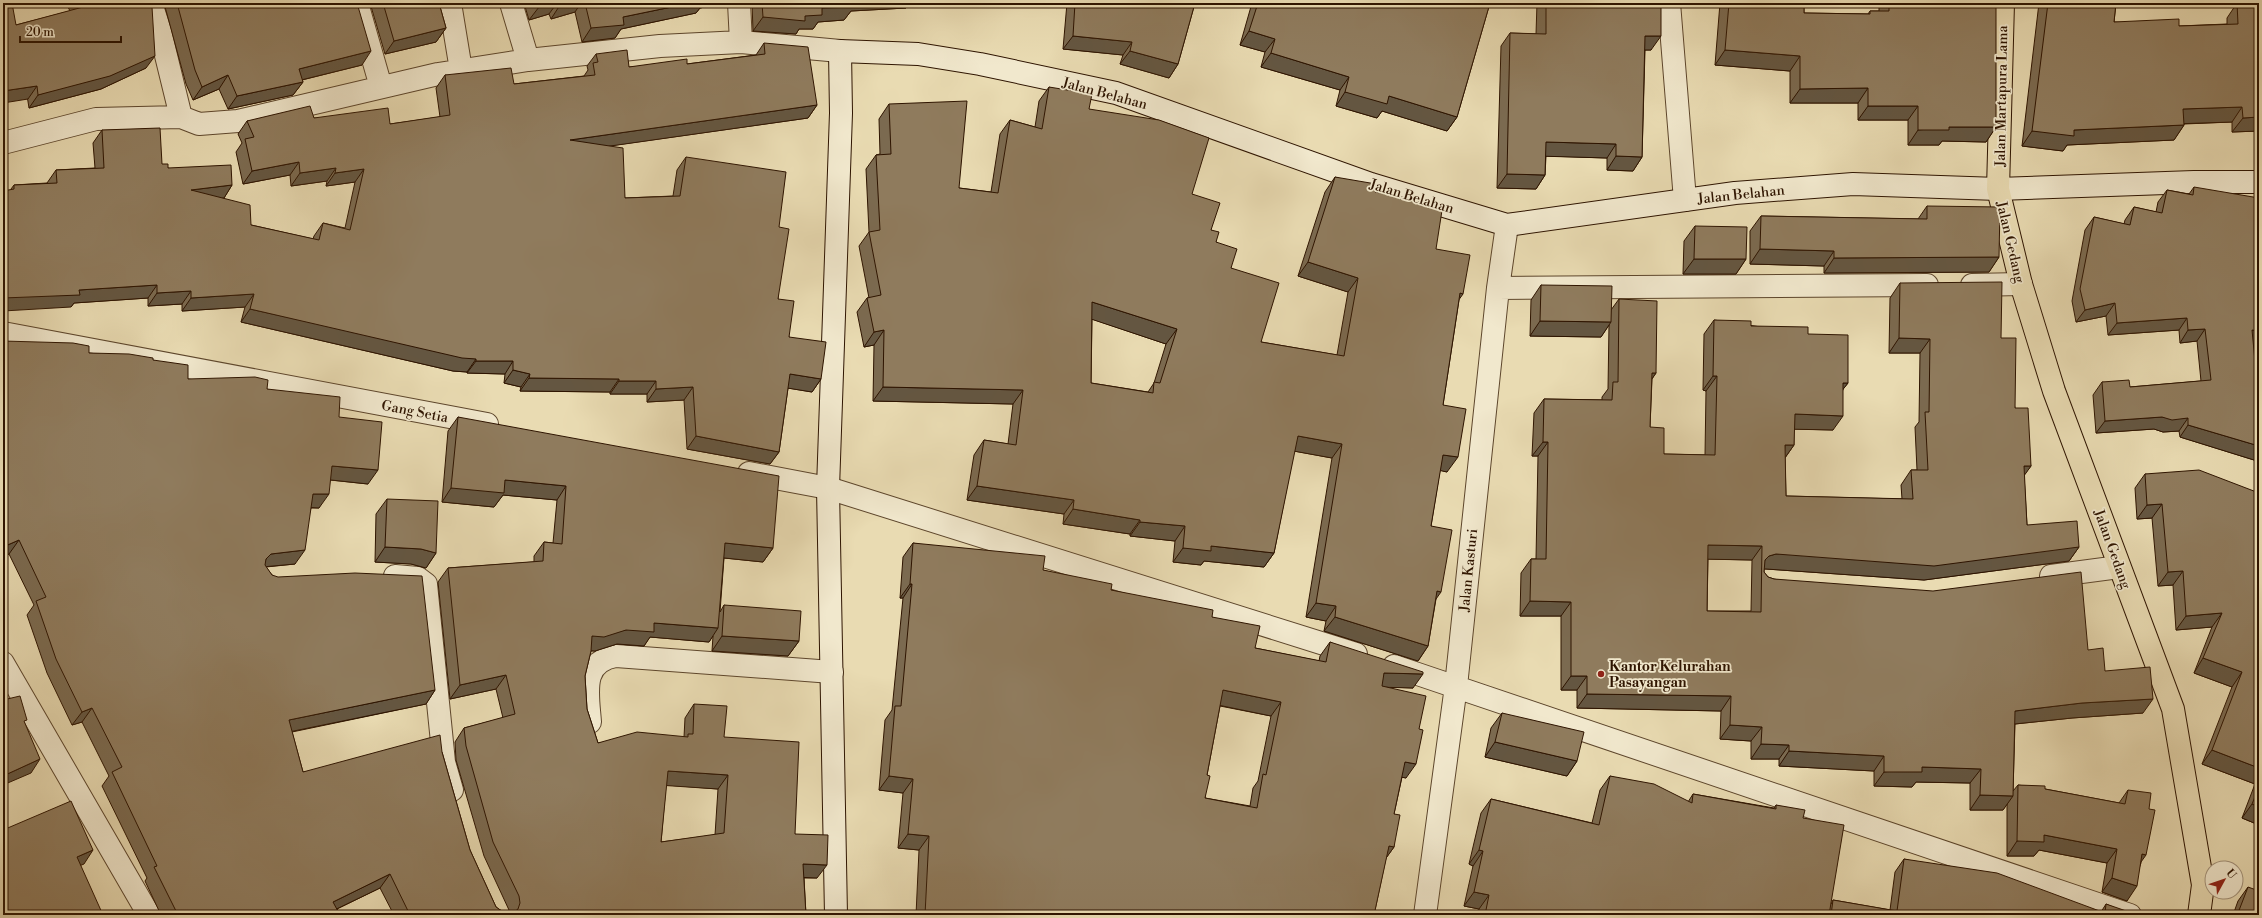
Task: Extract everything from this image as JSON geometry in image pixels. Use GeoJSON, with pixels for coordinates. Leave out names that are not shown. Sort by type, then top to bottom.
{"type":"FeatureCollection","features":[{"type":"Feature","properties":{"kind":"main road","name":"Jalan Martapura Lama"},"geometry":{"type":"LineString","coordinates":[[1998,189],[2003,3]]}},
{"type":"Feature","properties":{"kind":"main road","name":"Jalan Gedang"},"geometry":{"type":"LineString","coordinates":[[1998,189],[2021,284],[2054,391],[2172,709],[2203,885],[2199,915]]}},
{"type":"Feature","properties":{"kind":"street"},"geometry":{"type":"LineString","coordinates":[[3,143],[96,119],[181,117],[160,30],[151,3]]}},
{"type":"Feature","properties":{"kind":"street"},"geometry":{"type":"LineString","coordinates":[[357,3],[382,87]]}},
{"type":"Feature","properties":{"kind":"street"},"geometry":{"type":"LineString","coordinates":[[450,3],[461,70]]}},
{"type":"Feature","properties":{"kind":"street"},"geometry":{"type":"LineString","coordinates":[[511,3],[528,60]]}},
{"type":"Feature","properties":{"kind":"street"},"geometry":{"type":"LineString","coordinates":[[738,3],[741,42]]}},
{"type":"Feature","properties":{"kind":"street"},"geometry":{"type":"LineString","coordinates":[[1669,3],[1685,200]]}},
{"type":"Feature","properties":{"kind":"street","name":"Jalan Belahan"},"geometry":{"type":"LineString","coordinates":[[181,117],[199,124],[238,121],[461,70],[528,60],[660,46],[741,42],[840,52],[918,54],[972,62],[1116,93],[1371,184],[1507,225],[1735,193],[1854,184],[1998,189],[2194,182],[2259,182]]}},
{"type":"Feature","properties":{"kind":"street"},"geometry":{"type":"LineString","coordinates":[[836,915],[828,488],[840,121],[840,52]]}},
{"type":"Feature","properties":{"kind":"street","name":"Jalan Kasturi"},"geometry":{"type":"LineString","coordinates":[[1425,915],[1456,686],[1498,288],[1507,225]]}},
{"type":"Feature","properties":{"kind":"street"},"geometry":{"type":"LineString","coordinates":[[1498,288],[2021,284]]}},
{"type":"Feature","properties":{"kind":"street","name":"Gang Setia"},"geometry":{"type":"LineString","coordinates":[[3,333],[506,428]]}},
{"type":"Feature","properties":{"kind":"street"},"geometry":{"type":"LineString","coordinates":[[726,469],[828,488],[1456,686],[2130,915]]}},
{"type":"Feature","properties":{"kind":"street"},"geometry":{"type":"LineString","coordinates":[[2034,578],[2119,567]]}},
{"type":"Feature","properties":{"kind":"street"},"geometry":{"type":"LineString","coordinates":[[375,575],[414,577],[426,584],[444,762],[457,807]]}},
{"type":"Feature","properties":{"kind":"street"},"geometry":{"type":"LineString","coordinates":[[590,722],[589,678],[595,665],[603,658],[616,656],[832,672]]}},
{"type":"Feature","properties":{"kind":"street"},"geometry":{"type":"LineString","coordinates":[[3,663],[149,915]]}},
{"type":"Feature","properties":{"kind":"building"},"geometry":{"type":"Polygon","coordinates":[[[3,3],[12,3],[16,25],[83,7],[81,3],[151,3],[155,56],[110,76],[38,95],[37,86],[3,91],[3,3]]]}},
{"type":"Feature","properties":{"kind":"building"},"geometry":{"type":"Polygon","coordinates":[[[177,3],[357,3],[371,51],[299,69],[303,82],[237,96],[228,75],[202,87],[195,70],[177,3]]]}},
{"type":"Feature","properties":{"kind":"building"},"geometry":{"type":"Polygon","coordinates":[[[383,3],[439,3],[446,28],[394,41],[383,3]]]}},
{"type":"Feature","properties":{"kind":"building"},"geometry":{"type":"Polygon","coordinates":[[[538,3],[550,3],[539,7],[538,3]]]}},
{"type":"Feature","properties":{"kind":"building"},"geometry":{"type":"Polygon","coordinates":[[[585,3],[691,3],[623,17],[624,25],[591,28],[585,3]]]}},
{"type":"Feature","properties":{"kind":"building"},"geometry":{"type":"Polygon","coordinates":[[[762,3],[854,3],[854,7],[822,8],[822,15],[805,16],[805,21],[763,17],[762,3]]]}},
{"type":"Feature","properties":{"kind":"building"},"geometry":{"type":"Polygon","coordinates":[[[1075,3],[1195,3],[1178,64],[1130,51],[1132,42],[1073,36],[1075,3]]]}},
{"type":"Feature","properties":{"kind":"building"},"geometry":{"type":"Polygon","coordinates":[[[1258,3],[1490,3],[1457,117],[1389,96],[1387,104],[1345,92],[1349,77],[1271,53],[1275,39],[1249,31],[1258,3]]]}},
{"type":"Feature","properties":{"kind":"building"},"geometry":{"type":"Polygon","coordinates":[[[1546,3],[1661,3],[1661,36],[1645,36],[1642,157],[1616,156],[1616,144],[1546,142],[1545,175],[1507,174],[1510,33],[1546,34],[1546,3]]]}},
{"type":"Feature","properties":{"kind":"building"},"geometry":{"type":"Polygon","coordinates":[[[1729,3],[1804,3],[1804,13],[1870,14],[1870,11],[1889,11],[1889,3],[1978,3],[1977,7],[1996,7],[1996,127],[1949,127],[1949,130],[1918,130],[1918,106],[1868,106],[1868,88],[1800,89],[1800,56],[1725,50],[1729,3]]]}},
{"type":"Feature","properties":{"kind":"building"},"geometry":{"type":"Polygon","coordinates":[[[2048,3],[2116,3],[2114,22],[2179,19],[2179,26],[2238,24],[2237,3],[2259,3],[2259,117],[2243,118],[2242,107],[2183,109],[2184,125],[2074,130],[2074,136],[2032,131],[2048,3]]]}},
{"type":"Feature","properties":{"kind":"building"},"geometry":{"type":"Polygon","coordinates":[[[764,43],[808,47],[817,105],[570,140],[623,148],[625,198],[680,196],[686,157],[786,172],[779,227],[789,229],[778,299],[794,301],[789,337],[826,342],[821,379],[790,374],[779,452],[696,436],[693,387],[656,389],[656,381],[529,378],[530,374],[513,370],[513,361],[476,361],[476,359],[462,358],[250,309],[254,294],[191,298],[191,291],[157,293],[157,285],[79,290],[80,295],[3,298],[3,191],[14,189],[14,185],[57,183],[56,170],[104,168],[102,130],[160,128],[162,164],[168,164],[168,168],[231,165],[232,185],[191,190],[250,205],[251,225],[319,240],[323,223],[350,230],[364,169],[335,173],[336,168],[300,173],[299,162],[252,171],[245,139],[254,137],[247,121],[310,106],[314,118],[388,108],[390,124],[450,115],[445,75],[511,68],[514,84],[595,75],[593,63],[598,62],[596,54],[627,50],[629,67],[687,59],[687,64],[765,54],[764,43]]]}},
{"type":"Feature","properties":{"kind":"building"},"geometry":{"type":"Polygon","coordinates":[[[1049,87],[1092,94],[1089,109],[1159,120],[1209,138],[1192,194],[1220,203],[1211,230],[1219,232],[1216,242],[1237,249],[1231,268],[1279,283],[1261,342],[1344,356],[1358,278],[1308,262],[1335,177],[1376,184],[1375,192],[1443,204],[1436,249],[1470,255],[1463,294],[1460,293],[1443,405],[1466,409],[1458,457],[1443,455],[1431,526],[1452,530],[1441,592],[1437,591],[1428,646],[1335,617],[1336,606],[1316,603],[1342,444],[1298,436],[1274,553],[1211,546],[1211,551],[1183,548],[1185,526],[1140,522],[1140,520],[1073,509],[1074,500],[977,486],[984,440],[1016,445],[1023,390],[883,387],[884,330],[874,332],[867,298],[881,295],[869,232],[880,230],[876,155],[891,154],[889,104],[967,101],[959,188],[998,193],[1010,120],[1042,129],[1049,87]],[[1092,302],[1091,383],[1153,393],[1154,382],[1160,383],[1177,329],[1092,302]]]}},
{"type":"Feature","properties":{"kind":"building"},"geometry":{"type":"Polygon","coordinates":[[[2194,187],[2259,198],[2259,331],[2252,330],[2259,403],[2259,446],[2188,425],[2188,418],[2172,420],[2162,417],[2105,421],[2102,382],[2129,380],[2130,387],[2211,380],[2205,329],[2188,330],[2187,318],[2117,323],[2115,303],[2085,310],[2080,289],[2094,217],[2130,225],[2134,207],[2162,213],[2167,190],[2193,195],[2194,187]]]}},
{"type":"Feature","properties":{"kind":"building"},"geometry":{"type":"Polygon","coordinates":[[[1927,206],[2000,207],[1999,257],[1834,258],[1834,251],[1760,249],[1761,216],[1927,219],[1927,206]]]}},
{"type":"Feature","properties":{"kind":"building"},"geometry":{"type":"Polygon","coordinates":[[[1695,226],[1747,227],[1746,259],[1694,259],[1695,226]]]}},
{"type":"Feature","properties":{"kind":"building"},"geometry":{"type":"Polygon","coordinates":[[[2002,282],[2001,338],[2016,338],[2015,408],[2028,408],[2031,466],[2024,466],[2027,525],[2077,521],[2079,547],[1934,566],[1776,554],[1769,556],[1765,560],[1764,572],[1768,577],[1774,579],[1933,591],[2081,572],[2088,650],[2103,648],[2105,671],[2150,667],[2153,699],[2082,703],[2015,711],[2013,796],[1980,795],[1981,769],[1922,767],[1922,772],[1884,772],[1884,756],[1789,751],[1789,745],[1761,744],[1762,727],[1730,725],[1731,696],[1587,694],[1587,676],[1571,676],[1571,602],[1530,601],[1531,559],[1546,559],[1548,442],[1543,442],[1544,399],[1612,400],[1613,382],[1618,382],[1619,299],[1657,301],[1656,373],[1652,373],[1650,427],[1664,428],[1664,454],[1715,455],[1717,376],[1713,376],[1714,320],[1751,321],[1751,326],[1808,327],[1808,334],[1848,335],[1848,383],[1843,383],[1843,416],[1795,414],[1794,445],[1785,445],[1786,496],[1913,499],[1911,470],[1928,470],[1925,412],[1929,412],[1930,339],[1899,338],[1900,283],[2002,282]],[[1708,545],[1707,611],[1761,612],[1762,546],[1708,545]]]}},
{"type":"Feature","properties":{"kind":"building"},"geometry":{"type":"Polygon","coordinates":[[[1541,285],[1612,286],[1611,322],[1540,321],[1541,285]]]}},
{"type":"Feature","properties":{"kind":"building"},"geometry":{"type":"Polygon","coordinates":[[[3,341],[73,343],[89,346],[89,353],[129,354],[153,358],[153,360],[188,365],[188,379],[255,377],[268,380],[267,389],[340,397],[339,417],[382,422],[378,470],[332,466],[329,494],[313,494],[305,550],[271,554],[266,559],[265,565],[272,575],[278,577],[355,573],[422,576],[435,690],[289,720],[303,772],[440,735],[442,752],[470,850],[496,907],[506,914],[513,913],[518,909],[520,903],[519,896],[493,842],[466,746],[464,728],[515,714],[506,675],[460,685],[448,568],[543,561],[544,542],[562,544],[566,486],[505,480],[504,493],[451,488],[458,417],[779,476],[773,548],[725,543],[718,628],[654,623],[654,632],[626,630],[604,637],[592,636],[591,651],[585,676],[587,709],[598,743],[637,732],[688,737],[688,734],[693,734],[694,704],[727,706],[724,737],[799,742],[795,834],[828,835],[827,865],[803,864],[806,915],[410,915],[390,874],[333,902],[340,915],[178,915],[154,867],[157,866],[112,772],[122,767],[92,708],[82,712],[56,659],[36,601],[46,597],[19,540],[3,547],[3,341]],[[668,771],[661,842],[724,833],[728,775],[668,771]]]}},
{"type":"Feature","properties":{"kind":"building"},"geometry":{"type":"Polygon","coordinates":[[[2199,470],[2259,493],[2259,768],[2212,750],[2242,672],[2203,658],[2222,613],[2186,616],[2183,571],[2168,572],[2162,504],[2147,505],[2145,474],[2199,470]]]}},
{"type":"Feature","properties":{"kind":"building"},"geometry":{"type":"Polygon","coordinates":[[[387,499],[438,501],[436,553],[421,549],[385,547],[387,499]]]}},
{"type":"Feature","properties":{"kind":"building"},"geometry":{"type":"Polygon","coordinates":[[[913,543],[1045,556],[1043,570],[1112,584],[1111,590],[1213,610],[1212,617],[1260,626],[1255,648],[1326,662],[1330,642],[1423,672],[1423,674],[1384,673],[1382,686],[1426,696],[1419,729],[1423,730],[1416,764],[1405,762],[1394,814],[1400,815],[1394,847],[1389,846],[1374,915],[925,915],[929,836],[908,834],[913,779],[889,776],[895,706],[901,706],[912,584],[910,584],[913,543]],[[1223,690],[1207,775],[1210,776],[1205,798],[1257,808],[1263,774],[1266,775],[1281,702],[1223,690]]]}},
{"type":"Feature","properties":{"kind":"building"},"geometry":{"type":"Polygon","coordinates":[[[724,605],[801,611],[799,641],[722,636],[724,605]]]}},
{"type":"Feature","properties":{"kind":"building"},"geometry":{"type":"Polygon","coordinates":[[[20,696],[27,720],[24,721],[40,759],[3,776],[3,700],[20,696]]]}},
{"type":"Feature","properties":{"kind":"building"},"geometry":{"type":"Polygon","coordinates":[[[1502,713],[1584,732],[1577,761],[1495,742],[1502,713]]]}},
{"type":"Feature","properties":{"kind":"building"},"geometry":{"type":"Polygon","coordinates":[[[1610,776],[1654,784],[1692,803],[1693,794],[1776,809],[1776,805],[1805,810],[1803,818],[1844,825],[1829,915],[1801,915],[1781,911],[1780,915],[1485,915],[1489,895],[1474,892],[1483,851],[1479,850],[1491,799],[1599,825],[1610,776]]]}},
{"type":"Feature","properties":{"kind":"building"},"geometry":{"type":"Polygon","coordinates":[[[2018,785],[2045,786],[2045,789],[2125,804],[2128,790],[2151,793],[2149,809],[2155,810],[2146,855],[2142,854],[2137,886],[2112,878],[2117,849],[2044,835],[2044,842],[2017,841],[2018,785]]]}},
{"type":"Feature","properties":{"kind":"building"},"geometry":{"type":"Polygon","coordinates":[[[2259,787],[2259,807],[2252,804],[2259,787]]]}},
{"type":"Feature","properties":{"kind":"building"},"geometry":{"type":"Polygon","coordinates":[[[71,801],[93,850],[77,857],[103,915],[3,915],[3,830],[71,801]]]}},
{"type":"Feature","properties":{"kind":"building"},"geometry":{"type":"Polygon","coordinates":[[[1904,859],[1997,873],[2105,913],[2106,904],[2132,913],[2132,915],[1831,915],[1833,900],[1897,911],[1904,859]]]}},
{"type":"Feature","properties":{"kind":"building"},"geometry":{"type":"Polygon","coordinates":[[[2248,887],[2259,891],[2259,915],[2242,915],[2238,913],[2248,887]]]}},
{"type":"Feature","properties":{"kind":"place","name":"Kantor Kelurahan Pasayangan"},"geometry":{"type":"Point","coordinates":[1601,674]}}]}
